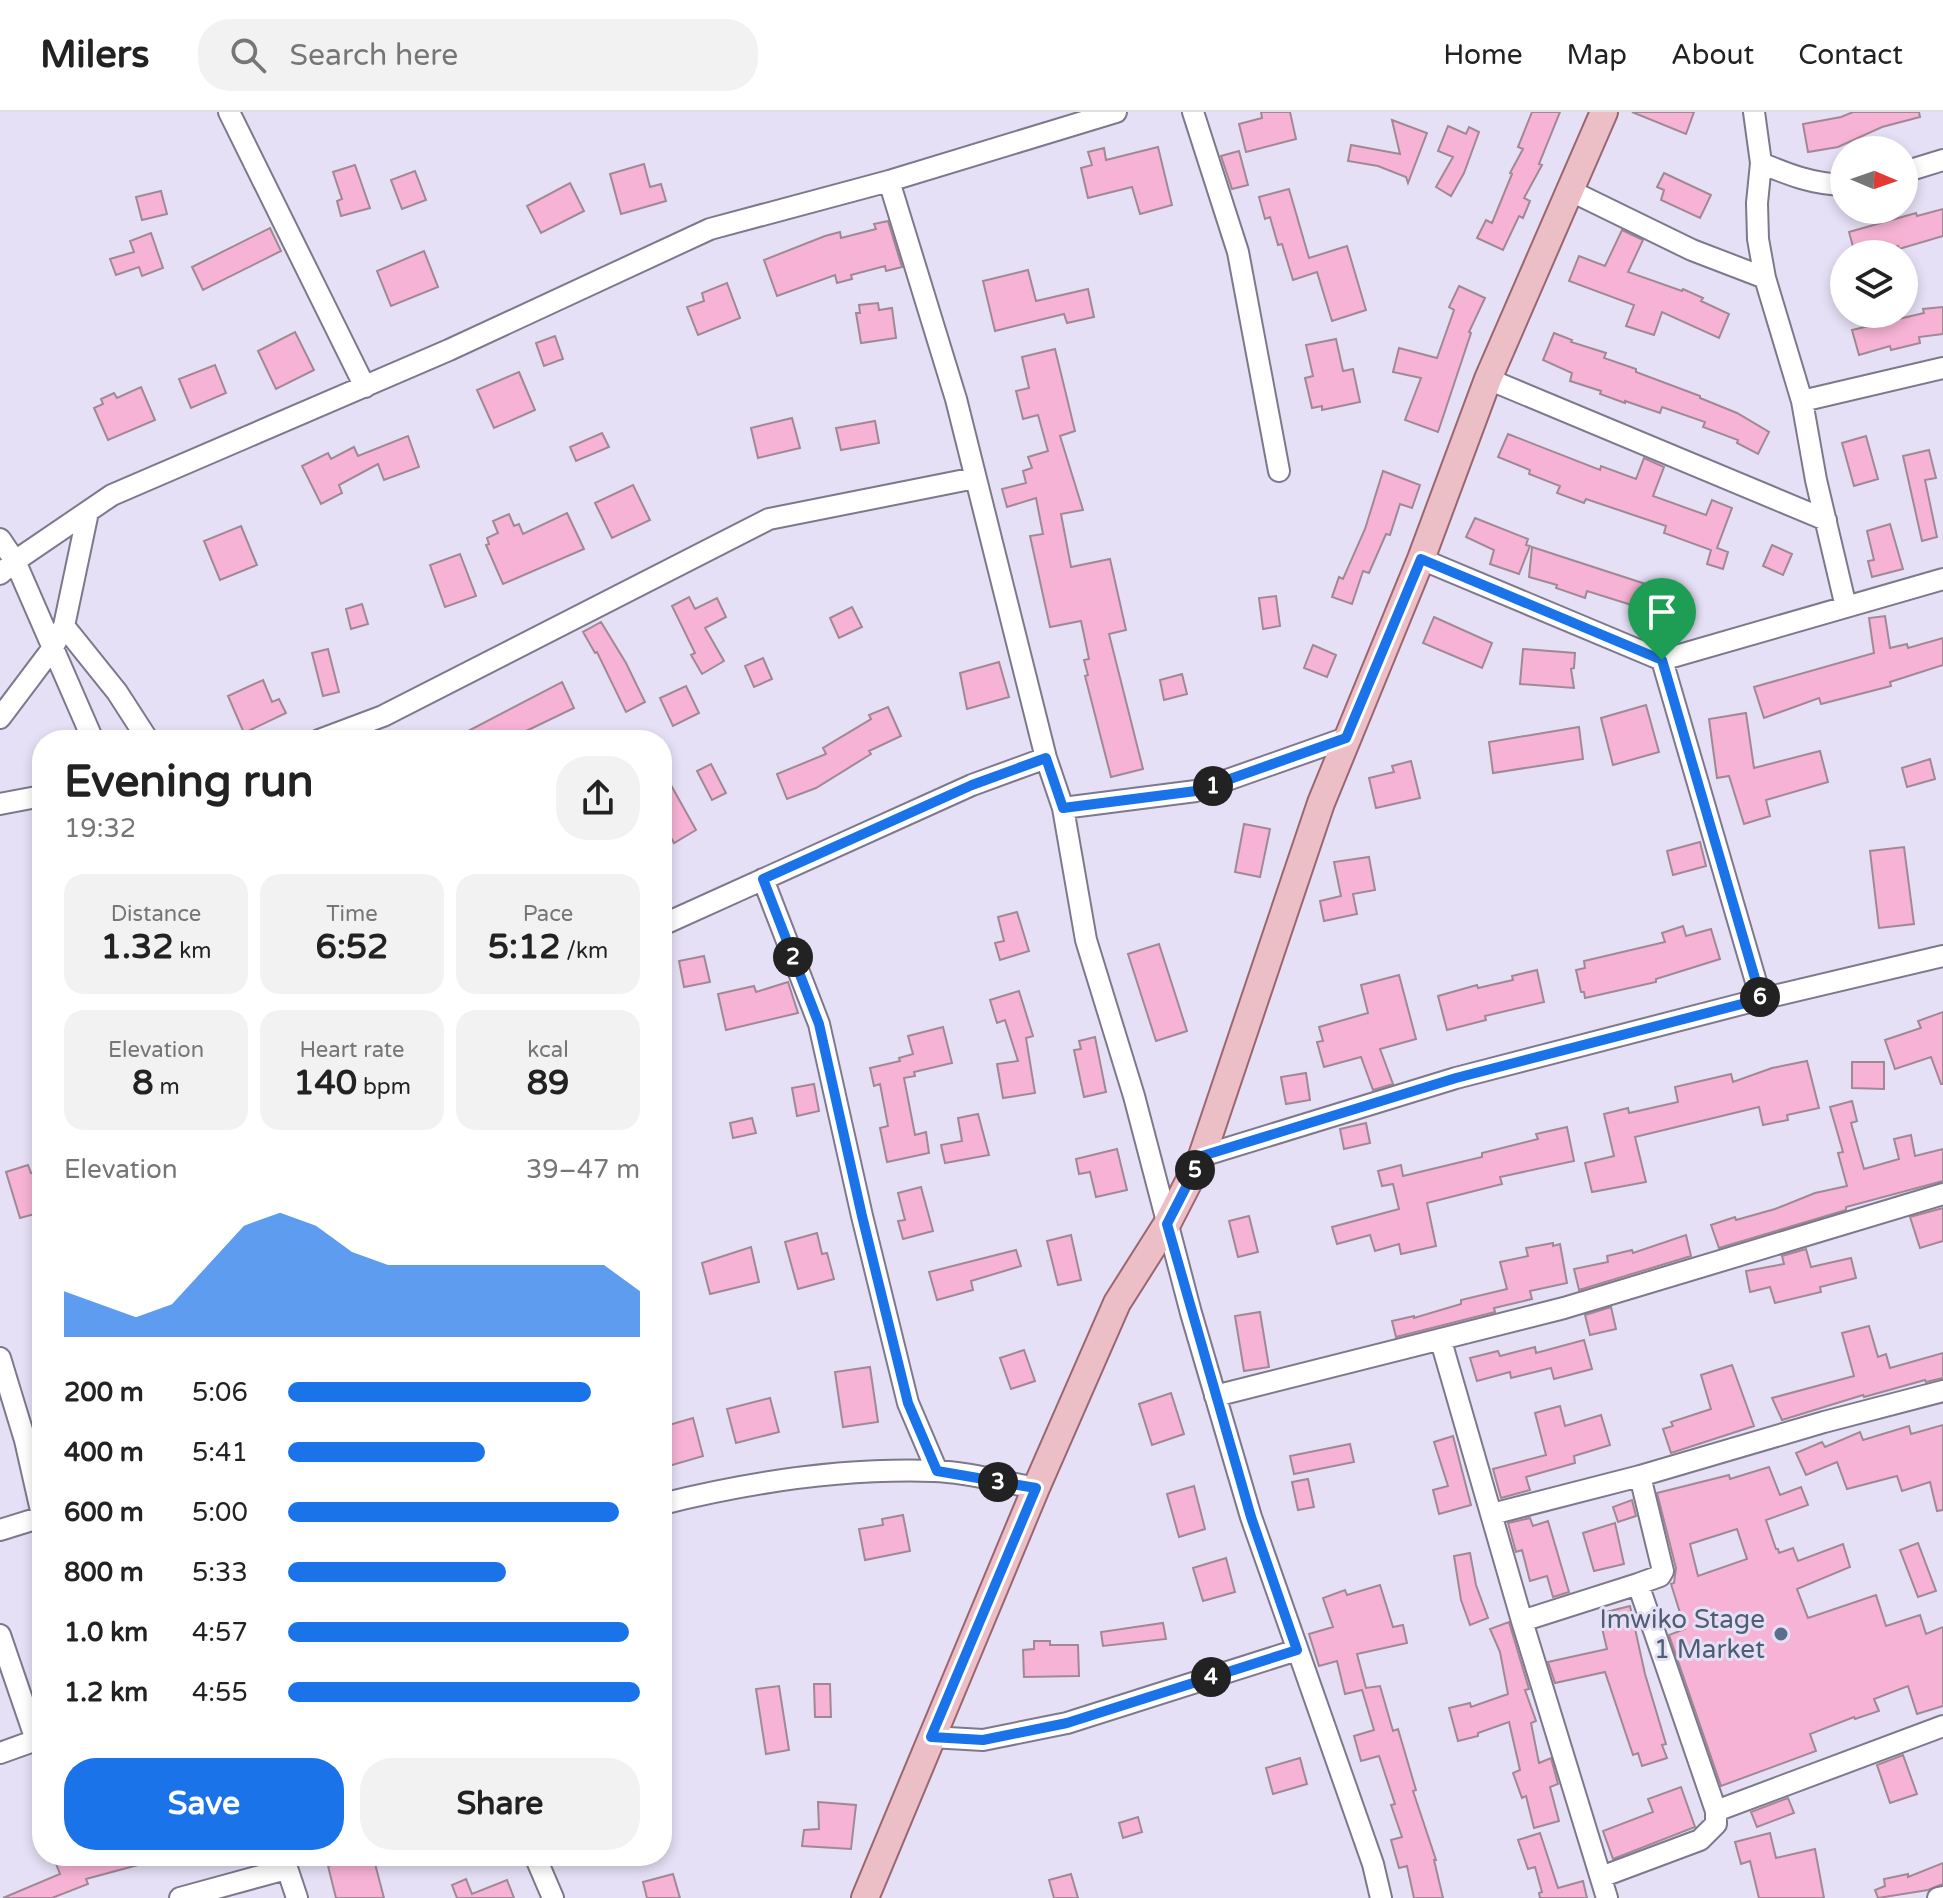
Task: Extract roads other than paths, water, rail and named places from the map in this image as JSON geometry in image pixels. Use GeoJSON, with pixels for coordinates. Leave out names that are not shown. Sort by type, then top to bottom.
{"type":"FeatureCollection","features":[{"type":"Feature","properties":{"kind":"main road"},"geometry":{"type":"LineString","coordinates":[[865,1898],[1036,1488],[1117,1303],[1167,1224],[1202,1156],[1290,889],[1346,738],[1421,559],[1488,379],[1604,112]]}},
{"type":"Feature","properties":{"kind":"street"},"geometry":{"type":"LineString","coordinates":[[229,112],[365,387]]}},
{"type":"Feature","properties":{"kind":"street"},"geometry":{"type":"LineString","coordinates":[[7,568],[112,495],[365,387],[710,229],[889,181],[1092,114],[1116,112]]}},
{"type":"Feature","properties":{"kind":"street"},"geometry":{"type":"LineString","coordinates":[[1193,112],[1238,252],[1279,471]]}},
{"type":"Feature","properties":{"kind":"street"},"geometry":{"type":"LineString","coordinates":[[1754,112],[1761,163],[1757,203],[1758,239],[1765,278],[1802,401],[1846,607]]}},
{"type":"Feature","properties":{"kind":"street"},"geometry":{"type":"LineString","coordinates":[[1918,168],[1943,160]]}},
{"type":"Feature","properties":{"kind":"street"},"geometry":{"type":"LineString","coordinates":[[1761,163],[1800,179],[1830,184]]}},
{"type":"Feature","properties":{"kind":"street"},"geometry":{"type":"LineString","coordinates":[[889,181],[956,399],[1046,758],[1063,808],[1086,940],[1134,1096],[1215,1396],[1251,1517],[1373,1864],[1381,1898]]}},
{"type":"Feature","properties":{"kind":"street"},"geometry":{"type":"LineString","coordinates":[[1571,191],[1692,250],[1765,278]]}},
{"type":"Feature","properties":{"kind":"street"},"geometry":{"type":"LineString","coordinates":[[1802,401],[1943,368]]}},
{"type":"Feature","properties":{"kind":"street"},"geometry":{"type":"LineString","coordinates":[[1488,379],[1826,520]]}},
{"type":"Feature","properties":{"kind":"street"},"geometry":{"type":"LineString","coordinates":[[346,730],[383,716],[769,519],[975,478]]}},
{"type":"Feature","properties":{"kind":"street"},"geometry":{"type":"LineString","coordinates":[[0,718],[52,649],[64,626],[88,512]]}},
{"type":"Feature","properties":{"kind":"street"},"geometry":{"type":"LineString","coordinates":[[0,539],[7,568],[52,649],[88,730]]}},
{"type":"Feature","properties":{"kind":"street"},"geometry":{"type":"LineString","coordinates":[[1421,559],[1662,660],[1943,579]]}},
{"type":"Feature","properties":{"kind":"street"},"geometry":{"type":"LineString","coordinates":[[64,626],[117,692],[142,730]]}},
{"type":"Feature","properties":{"kind":"street"},"geometry":{"type":"LineString","coordinates":[[1662,660],[1761,999]]}},
{"type":"Feature","properties":{"kind":"street"},"geometry":{"type":"LineString","coordinates":[[1063,808],[1196,791],[1346,738]]}},
{"type":"Feature","properties":{"kind":"street"},"geometry":{"type":"LineString","coordinates":[[672,920],[972,785],[1046,758]]}},
{"type":"Feature","properties":{"kind":"street"},"geometry":{"type":"LineString","coordinates":[[0,804],[32,798]]}},
{"type":"Feature","properties":{"kind":"street"},"geometry":{"type":"LineString","coordinates":[[763,879],[819,1024],[908,1403],[937,1471]]}},
{"type":"Feature","properties":{"kind":"street"},"geometry":{"type":"LineString","coordinates":[[1202,1156],[1456,1078],[1761,999],[1943,956]]}},
{"type":"Feature","properties":{"kind":"street"},"geometry":{"type":"LineString","coordinates":[[1215,1396],[1564,1308],[1943,1194]]}},
{"type":"Feature","properties":{"kind":"street"},"geometry":{"type":"LineString","coordinates":[[1441,1341],[1607,1898]]}},
{"type":"Feature","properties":{"kind":"street"},"geometry":{"type":"LineString","coordinates":[[0,1358],[32,1433]]}},
{"type":"Feature","properties":{"kind":"street"},"geometry":{"type":"LineString","coordinates":[[1492,1514],[1943,1391]]}},
{"type":"Feature","properties":{"kind":"street"},"geometry":{"type":"LineString","coordinates":[[672,1502],[715,1491],[834,1473],[937,1471],[1036,1488]]}},
{"type":"Feature","properties":{"kind":"street"},"geometry":{"type":"LineString","coordinates":[[1522,1621],[1660,1576],[1663,1571],[1640,1476]]}},
{"type":"Feature","properties":{"kind":"street"},"geometry":{"type":"LineString","coordinates":[[0,1530],[32,1519]]}},
{"type":"Feature","properties":{"kind":"street"},"geometry":{"type":"LineString","coordinates":[[1601,1877],[1700,1840],[1716,1824],[1716,1811],[1638,1584]]}},
{"type":"Feature","properties":{"kind":"street"},"geometry":{"type":"LineString","coordinates":[[0,1635],[32,1720]]}},
{"type":"Feature","properties":{"kind":"street"},"geometry":{"type":"LineString","coordinates":[[931,1737],[983,1740],[1067,1723],[1297,1650]]}},
{"type":"Feature","properties":{"kind":"street"},"geometry":{"type":"LineString","coordinates":[[1716,1811],[1943,1726]]}},
{"type":"Feature","properties":{"kind":"street"},"geometry":{"type":"LineString","coordinates":[[0,1753],[32,1742]]}},
{"type":"Feature","properties":{"kind":"street"},"geometry":{"type":"LineString","coordinates":[[180,1898],[272,1866]]}},
{"type":"Feature","properties":{"kind":"street"},"geometry":{"type":"LineString","coordinates":[[285,1866],[297,1898]]}},
{"type":"Feature","properties":{"kind":"street"},"geometry":{"type":"LineString","coordinates":[[539,1866],[553,1898]]}},
{"type":"Feature","properties":{"kind":"street"},"geometry":{"type":"LineString","coordinates":[[553,1866],[561,1898]]}},
{"type":"Feature","properties":{"kind":"place","name":"Imwiko Stage 1 Market"},"geometry":{"type":"Point","coordinates":[1781,1634]}}]}
